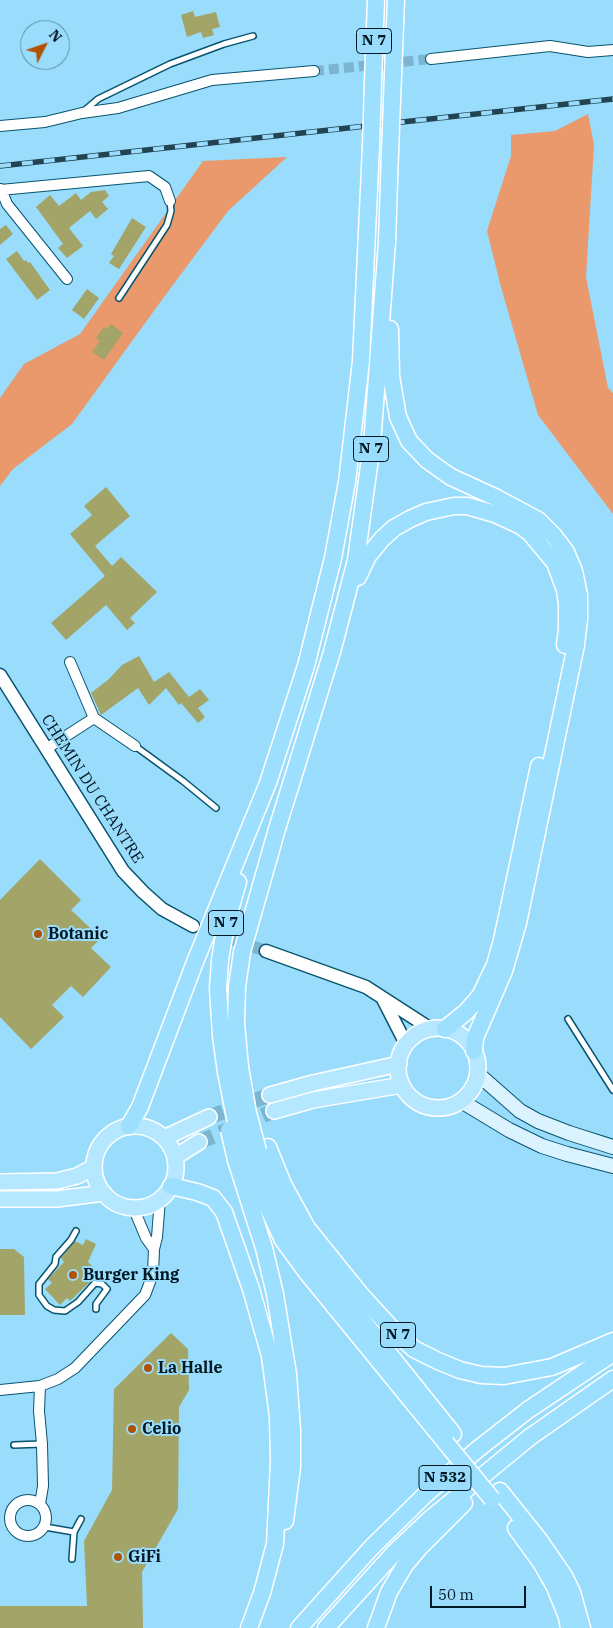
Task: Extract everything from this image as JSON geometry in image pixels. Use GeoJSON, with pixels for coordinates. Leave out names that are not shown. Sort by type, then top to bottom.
{"type":"FeatureCollection","features":[{"type":"Feature","properties":{"kind":"highway","name":"N 7"},"geometry":{"type":"LineString","coordinates":[[376,0],[360,361],[347,482],[333,558],[306,666],[257,813],[226,924],[220,960],[218,990],[221,1036],[228,1072],[252,1153],[288,1221],[310,1255],[450,1440],[496,1495],[540,1541],[564,1576],[572,1592],[582,1628]]}},
{"type":"Feature","properties":{"kind":"highway","name":"N 7"},"geometry":{"type":"LineString","coordinates":[[275,1544],[284,1527],[292,1468],[292,1430],[288,1374],[275,1294],[264,1248],[248,1113],[228,1072],[236,1023],[237,987],[242,952],[277,829],[332,652],[356,560],[372,444],[387,242],[396,0]]}},
{"type":"Feature","properties":{"kind":"highway","name":"N 7"},"geometry":{"type":"LineString","coordinates":[[387,242],[391,376],[398,416],[409,441],[427,460],[451,477],[497,498],[538,520],[554,536],[566,552],[574,571],[579,595],[576,645],[518,923],[504,971],[475,1038],[474,1051]]}},
{"type":"Feature","properties":{"kind":"highway"},"geometry":{"type":"LineString","coordinates":[[332,652],[361,569],[368,556],[394,528],[426,512],[454,506],[467,506],[509,520],[521,526],[539,542],[555,564],[561,577],[567,604],[567,629],[564,650],[496,965],[480,996],[466,1012],[438,1029]]}},
{"type":"Feature","properties":{"kind":"highway"},"geometry":{"type":"LineString","coordinates":[[130,1126],[140,1107],[195,962],[257,813]]}},
{"type":"Feature","properties":{"kind":"highway","name":"N 7"},"geometry":{"type":"LineString","coordinates":[[252,1153],[284,1184],[308,1228],[361,1295],[392,1329],[414,1349],[438,1362],[481,1375],[504,1376],[552,1367],[613,1341]]}},
{"type":"Feature","properties":{"kind":"highway","name":"N 7"},"geometry":{"type":"LineString","coordinates":[[171,1186],[213,1198],[224,1212],[251,1289],[270,1356],[278,1417],[279,1461],[275,1544],[262,1593],[249,1628]]}},
{"type":"Feature","properties":{"kind":"highway","name":"N 532"},"geometry":{"type":"LineString","coordinates":[[299,1628],[371,1548],[426,1494],[528,1410],[613,1353]]}},
{"type":"Feature","properties":{"kind":"highway","name":"N 532"},"geometry":{"type":"LineString","coordinates":[[326,1628],[395,1552],[430,1519],[530,1437],[613,1379]]}},
{"type":"Feature","properties":{"kind":"highway"},"geometry":{"type":"LineString","coordinates":[[376,1628],[389,1592],[405,1565],[420,1547],[530,1437]]}},
{"type":"Feature","properties":{"kind":"highway","name":"N 7"},"geometry":{"type":"LineString","coordinates":[[496,1495],[555,1587],[567,1617],[569,1628]]}},
{"type":"Feature","properties":{"kind":"main road"},"geometry":{"type":"LineString","coordinates":[[438,1029],[457,1033],[467,1040],[474,1051],[478,1062],[478,1074],[469,1094],[461,1101],[446,1108],[425,1106],[408,1094],[402,1085],[399,1075],[401,1054],[406,1044],[417,1034],[438,1029]]}},
{"type":"Feature","properties":{"kind":"main road"},"geometry":{"type":"LineString","coordinates":[[270,1095],[313,1083],[399,1064]]}},
{"type":"Feature","properties":{"kind":"main road"},"geometry":{"type":"LineString","coordinates":[[478,1074],[520,1111],[538,1121],[569,1134],[613,1147]]}},
{"type":"Feature","properties":{"kind":"main road"},"geometry":{"type":"LineString","coordinates":[[274,1110],[313,1100],[402,1085]]}},
{"type":"Feature","properties":{"kind":"main road"},"geometry":{"type":"LineString","coordinates":[[461,1101],[509,1130],[542,1146],[599,1163],[613,1164]]}},
{"type":"Feature","properties":{"kind":"main road"},"geometry":{"type":"LineString","coordinates":[[164,1138],[209,1118]]}},
{"type":"Feature","properties":{"kind":"main road"},"geometry":{"type":"LineString","coordinates":[[130,1126],[148,1128],[164,1138],[171,1147],[175,1157],[175,1177],[171,1186],[160,1199],[143,1207],[133,1207],[117,1204],[104,1193],[97,1181],[94,1167],[95,1157],[104,1140],[120,1129],[130,1126]]}},
{"type":"Feature","properties":{"kind":"main road"},"geometry":{"type":"LineString","coordinates":[[175,1157],[199,1142]]}},
{"type":"Feature","properties":{"kind":"main road"},"geometry":{"type":"LineString","coordinates":[[0,1182],[57,1181],[77,1176],[94,1167]]}},
{"type":"Feature","properties":{"kind":"main road"},"geometry":{"type":"LineString","coordinates":[[0,1199],[57,1199],[104,1193]]}},
{"type":"Feature","properties":{"kind":"street"},"geometry":{"type":"LineString","coordinates":[[431,59],[550,46],[588,52],[613,50]]}},
{"type":"Feature","properties":{"kind":"street"},"geometry":{"type":"LineString","coordinates":[[0,126],[45,122],[82,113],[118,108],[212,80],[314,71]]}},
{"type":"Feature","properties":{"kind":"street"},"geometry":{"type":"LineString","coordinates":[[67,279],[7,204],[0,190],[149,176],[165,187],[170,201]]}},
{"type":"Feature","properties":{"kind":"street"},"geometry":{"type":"LineString","coordinates":[[70,662],[94,718],[136,746]]}},
{"type":"Feature","properties":{"kind":"street","name":"CHEMIN DU CHANTRE"},"geometry":{"type":"LineString","coordinates":[[0,675],[123,871],[162,909],[193,926]]}},
{"type":"Feature","properties":{"kind":"street"},"geometry":{"type":"LineString","coordinates":[[46,749],[94,718]]}},
{"type":"Feature","properties":{"kind":"street"},"geometry":{"type":"LineString","coordinates":[[266,951],[366,987],[438,1029]]}},
{"type":"Feature","properties":{"kind":"street"},"geometry":{"type":"LineString","coordinates":[[382,997],[406,1044]]}},
{"type":"Feature","properties":{"kind":"street"},"geometry":{"type":"LineString","coordinates":[[0,1390],[40,1386],[58,1379],[75,1368],[145,1295],[153,1274],[160,1199]]}},
{"type":"Feature","properties":{"kind":"street"},"geometry":{"type":"LineString","coordinates":[[133,1207],[146,1238],[154,1249]]}},
{"type":"Feature","properties":{"kind":"street"},"geometry":{"type":"LineString","coordinates":[[40,1386],[39,1411],[43,1486],[40,1504],[46,1514],[45,1527],[36,1535],[25,1536],[15,1531],[10,1522],[12,1510],[16,1504],[28,1500],[40,1504]]}},
{"type":"Feature","properties":{"kind":"lane"},"geometry":{"type":"LineString","coordinates":[[82,113],[98,99],[170,64],[224,44],[253,36]]}},
{"type":"Feature","properties":{"kind":"lane"},"geometry":{"type":"LineString","coordinates":[[119,298],[167,225],[171,211],[170,201]]}},
{"type":"Feature","properties":{"kind":"lane"},"geometry":{"type":"LineString","coordinates":[[136,746],[216,808]]}},
{"type":"Feature","properties":{"kind":"lane"},"geometry":{"type":"LineString","coordinates":[[568,1019],[613,1090]]}},
{"type":"Feature","properties":{"kind":"lane"},"geometry":{"type":"LineString","coordinates":[[76,1231],[71,1240],[56,1257],[56,1264],[39,1284],[40,1295],[48,1306],[54,1310],[65,1311],[78,1302],[96,1283],[102,1284],[107,1290],[96,1304],[96,1310]]}},
{"type":"Feature","properties":{"kind":"lane"},"geometry":{"type":"LineString","coordinates":[[14,1445],[42,1444]]}},
{"type":"Feature","properties":{"kind":"lane"},"geometry":{"type":"LineString","coordinates":[[72,1559],[74,1532],[81,1519]]}},
{"type":"Feature","properties":{"kind":"lane"},"geometry":{"type":"LineString","coordinates":[[45,1527],[74,1532]]}},
{"type":"Feature","properties":{"kind":"shaded area"},"geometry":{"type":"Polygon","coordinates":[[[588,114],[594,145],[586,277],[608,388],[613,393],[613,514],[538,415],[487,231],[511,156],[511,135],[555,131],[588,114]]]}},
{"type":"Feature","properties":{"kind":"shaded area"},"geometry":{"type":"Polygon","coordinates":[[[287,157],[228,211],[72,424],[13,469],[0,486],[0,398],[24,364],[80,334],[203,161],[287,157]]]}},
{"type":"Feature","properties":{"kind":"building"},"geometry":{"type":"Polygon","coordinates":[[[193,11],[195,17],[216,12],[220,27],[212,29],[214,35],[203,38],[201,32],[187,37],[181,15],[193,11]]]}},
{"type":"Feature","properties":{"kind":"building"},"geometry":{"type":"Polygon","coordinates":[[[105,190],[109,196],[102,202],[108,209],[96,219],[90,211],[69,228],[83,246],[67,258],[58,248],[63,244],[36,207],[50,195],[59,206],[76,193],[81,200],[91,192],[105,190]]]}},
{"type":"Feature","properties":{"kind":"building"},"geometry":{"type":"Polygon","coordinates":[[[132,218],[146,227],[119,269],[109,263],[114,256],[111,254],[132,218]]]}},
{"type":"Feature","properties":{"kind":"building"},"geometry":{"type":"Polygon","coordinates":[[[6,225],[13,234],[0,245],[0,229],[6,225]]]}},
{"type":"Feature","properties":{"kind":"building"},"geometry":{"type":"Polygon","coordinates":[[[17,251],[24,261],[30,262],[50,290],[37,300],[6,259],[17,251]]]}},
{"type":"Feature","properties":{"kind":"building"},"geometry":{"type":"Polygon","coordinates":[[[87,289],[99,298],[84,319],[72,310],[87,289]]]}},
{"type":"Feature","properties":{"kind":"building"},"geometry":{"type":"Polygon","coordinates":[[[111,324],[123,333],[104,360],[92,352],[100,341],[96,338],[104,327],[107,329],[111,324]]]}},
{"type":"Feature","properties":{"kind":"building"},"geometry":{"type":"Polygon","coordinates":[[[106,487],[130,516],[95,546],[112,566],[121,557],[157,592],[130,618],[135,623],[127,630],[106,605],[66,640],[51,623],[105,576],[70,534],[92,515],[84,506],[106,487]]]}},
{"type":"Feature","properties":{"kind":"building"},"geometry":{"type":"Polygon","coordinates":[[[139,656],[154,682],[169,672],[189,697],[200,689],[209,700],[198,708],[205,717],[198,723],[181,703],[179,705],[166,688],[149,705],[138,688],[101,715],[91,693],[109,679],[122,665],[139,656]]]}},
{"type":"Feature","properties":{"kind":"building","name":"Botanic"},"geometry":{"type":"Polygon","coordinates":[[[40,859],[81,900],[71,910],[101,938],[91,948],[111,967],[83,997],[71,986],[52,1005],[64,1017],[31,1049],[0,1017],[0,900],[40,859]]]}},
{"type":"Feature","properties":{"kind":"building","name":"Burger King"},"geometry":{"type":"Polygon","coordinates":[[[86,1239],[96,1244],[88,1262],[99,1273],[70,1301],[67,1298],[60,1305],[45,1289],[52,1283],[48,1279],[64,1262],[61,1258],[75,1241],[83,1245],[86,1239]]]}},
{"type":"Feature","properties":{"kind":"building"},"geometry":{"type":"Polygon","coordinates":[[[0,1249],[14,1249],[24,1257],[25,1315],[0,1315],[0,1249]]]}},
{"type":"Feature","properties":{"kind":"building"},"geometry":{"type":"Polygon","coordinates":[[[171,1333],[188,1349],[189,1390],[179,1407],[178,1509],[142,1572],[143,1628],[0,1628],[0,1606],[87,1606],[84,1541],[112,1490],[114,1389],[171,1333]]]}},
{"type":"Feature","properties":{"kind":"tunnel"},"geometry":{"type":"LineString","coordinates":[[314,71],[431,59]]}},
{"type":"Feature","properties":{"kind":"tunnel"},"geometry":{"type":"LineString","coordinates":[[217,934],[266,951]]}},
{"type":"Feature","properties":{"kind":"tunnel"},"geometry":{"type":"LineString","coordinates":[[209,1117],[270,1095]]}},
{"type":"Feature","properties":{"kind":"tunnel"},"geometry":{"type":"LineString","coordinates":[[199,1142],[274,1111]]}},
{"type":"Feature","properties":{"kind":"railway"},"geometry":{"type":"LineString","coordinates":[[0,166],[613,99]]}},
{"type":"Feature","properties":{"kind":"place","name":"Botanic"},"geometry":{"type":"Point","coordinates":[38,934]}},
{"type":"Feature","properties":{"kind":"place","name":"Burger King"},"geometry":{"type":"Point","coordinates":[73,1275]}},
{"type":"Feature","properties":{"kind":"place","name":"La Halle"},"geometry":{"type":"Point","coordinates":[148,1368]}},
{"type":"Feature","properties":{"kind":"place","name":"Celio"},"geometry":{"type":"Point","coordinates":[132,1429]}},
{"type":"Feature","properties":{"kind":"place","name":"GiFi"},"geometry":{"type":"Point","coordinates":[118,1557]}}]}
